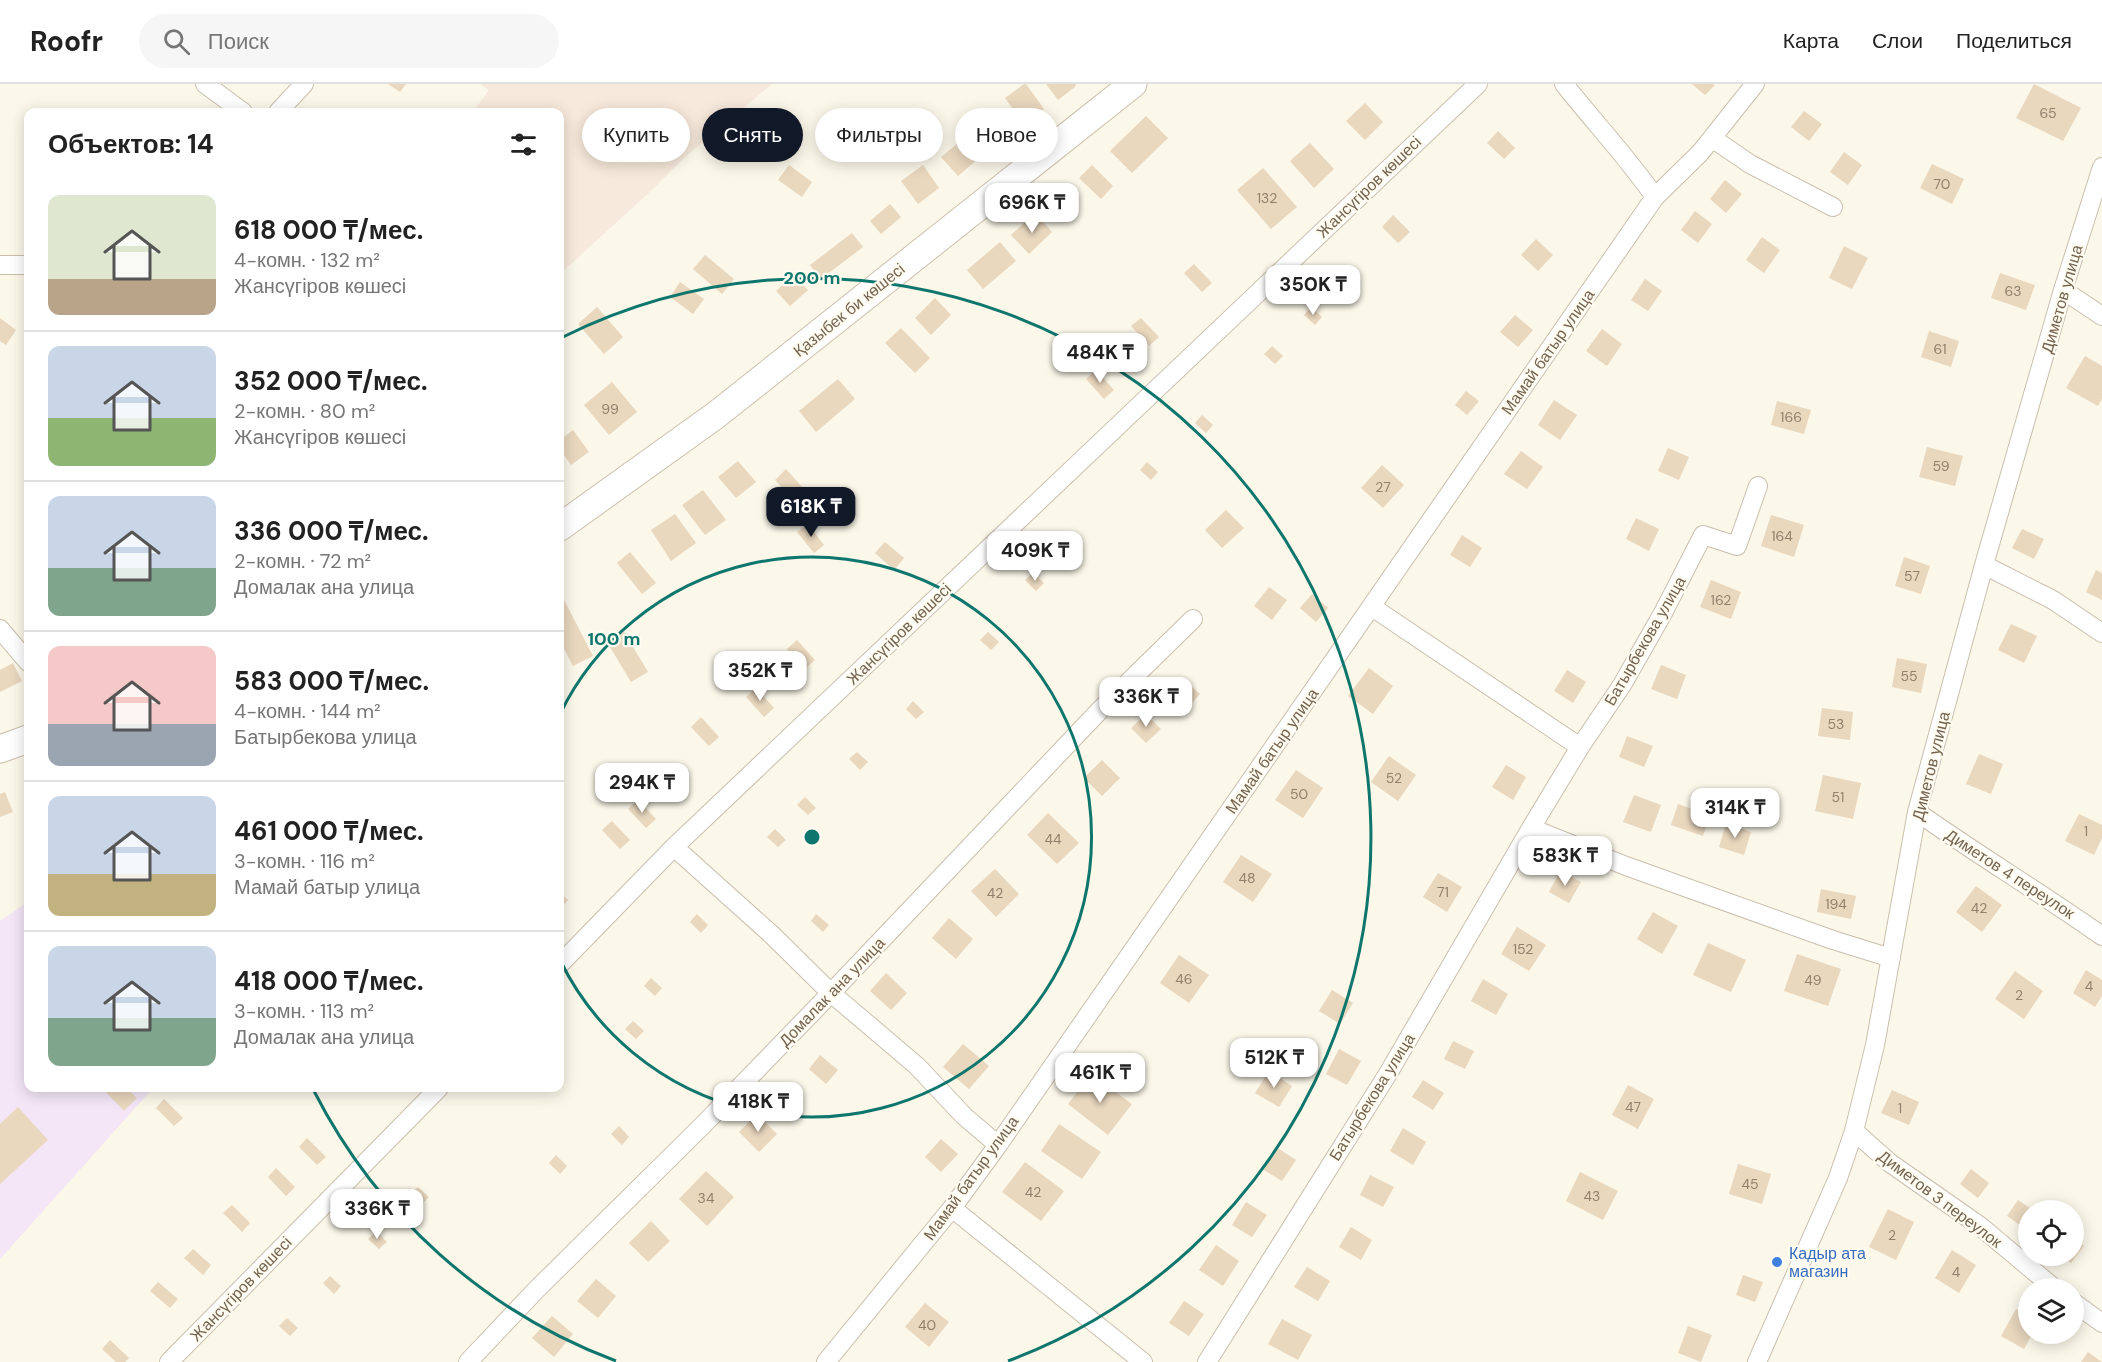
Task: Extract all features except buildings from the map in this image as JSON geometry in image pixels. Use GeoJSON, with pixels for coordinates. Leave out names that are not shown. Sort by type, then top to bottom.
{"type":"FeatureCollection","features":[{"type":"Feature","properties":{"kind":"main road","name":"Қазыбек би көшесі"},"geometry":{"type":"LineString","coordinates":[[564,524],[716,416],[1116,89]]}},
{"type":"Feature","properties":{"kind":"main road"},"geometry":{"type":"LineString","coordinates":[[0,749],[24,740]]}},
{"type":"Feature","properties":{"kind":"street"},"geometry":{"type":"LineString","coordinates":[[205,84],[238,108]]}},
{"type":"Feature","properties":{"kind":"street"},"geometry":{"type":"LineString","coordinates":[[282,108],[304,84]]}},
{"type":"Feature","properties":{"kind":"street","name":"Жансүгіров көшесі"},"geometry":{"type":"LineString","coordinates":[[564,960],[674,847],[1478,84]]}},
{"type":"Feature","properties":{"kind":"street"},"geometry":{"type":"LineString","coordinates":[[1564,84],[1596,126],[1634,168],[1655,197]]}},
{"type":"Feature","properties":{"kind":"street","name":"Мамай батыр улица"},"geometry":{"type":"LineString","coordinates":[[826,1362],[952,1208],[998,1145],[1655,197],[1700,153],[1755,84]]}},
{"type":"Feature","properties":{"kind":"street"},"geometry":{"type":"LineString","coordinates":[[1712,138],[1749,164],[1833,207]]}},
{"type":"Feature","properties":{"kind":"street","name":"Диметов улица"},"geometry":{"type":"LineString","coordinates":[[1757,1362],[1838,1178],[1854,1131],[1875,1045],[1917,812],[1984,565],[2063,290],[2102,167]]}},
{"type":"Feature","properties":{"kind":"street"},"geometry":{"type":"LineString","coordinates":[[0,265],[24,265]]}},
{"type":"Feature","properties":{"kind":"street"},"geometry":{"type":"LineString","coordinates":[[2063,290],[2102,316]]}},
{"type":"Feature","properties":{"kind":"street","name":"Батырбекова улица"},"geometry":{"type":"LineString","coordinates":[[1207,1362],[1389,1072],[1531,828],[1580,747],[1622,685],[1663,613],[1703,535],[1737,546],[1758,486]]}},
{"type":"Feature","properties":{"kind":"street"},"geometry":{"type":"LineString","coordinates":[[1984,565],[2053,600],[2102,633]]}},
{"type":"Feature","properties":{"kind":"street"},"geometry":{"type":"LineString","coordinates":[[1372,607],[1580,747]]}},
{"type":"Feature","properties":{"kind":"street","name":"Домалак ана улица"},"geometry":{"type":"LineString","coordinates":[[468,1362],[536,1290],[704,1124],[831,993],[1101,709],[1193,619]]}},
{"type":"Feature","properties":{"kind":"street"},"geometry":{"type":"LineString","coordinates":[[0,629],[24,657]]}},
{"type":"Feature","properties":{"kind":"street","name":"Диметов 4 переулок"},"geometry":{"type":"LineString","coordinates":[[1917,812],[2102,936]]}},
{"type":"Feature","properties":{"kind":"street"},"geometry":{"type":"LineString","coordinates":[[1531,828],[1626,866],[1833,940],[1891,958]]}},
{"type":"Feature","properties":{"kind":"street"},"geometry":{"type":"LineString","coordinates":[[674,847],[771,934],[831,993],[917,1066],[964,1116],[998,1145]]}},
{"type":"Feature","properties":{"kind":"street","name":"Жансүгіров көшесі"},"geometry":{"type":"LineString","coordinates":[[169,1362],[435,1092]]}},
{"type":"Feature","properties":{"kind":"street","name":"Диметов 3 переулок"},"geometry":{"type":"LineString","coordinates":[[1854,1131],[1890,1163],[1980,1226],[2042,1278]]}},
{"type":"Feature","properties":{"kind":"street"},"geometry":{"type":"LineString","coordinates":[[952,1208],[1143,1362]]}},
{"type":"Feature","properties":{"kind":"street"},"geometry":{"type":"LineString","coordinates":[[2084,1310],[2102,1323]]}},
{"type":"Feature","properties":{"kind":"shaded area"},"geometry":{"type":"Polygon","coordinates":[[[480,84],[772,84],[743,108],[702,108],[702,143],[690,153],[690,108],[582,108],[582,162],[680,162],[564,270],[564,108],[476,108],[489,90],[480,84]]]}},
{"type":"Feature","properties":{"kind":"shaded area"},"geometry":{"type":"Polygon","coordinates":[[[24,905],[24,1092],[149,1092],[0,1259],[0,921],[24,905]]]}},
{"type":"Feature","properties":{"kind":"place","name":"Кадыр ата магазин"},"geometry":{"type":"Point","coordinates":[1777,1262]}}]}
